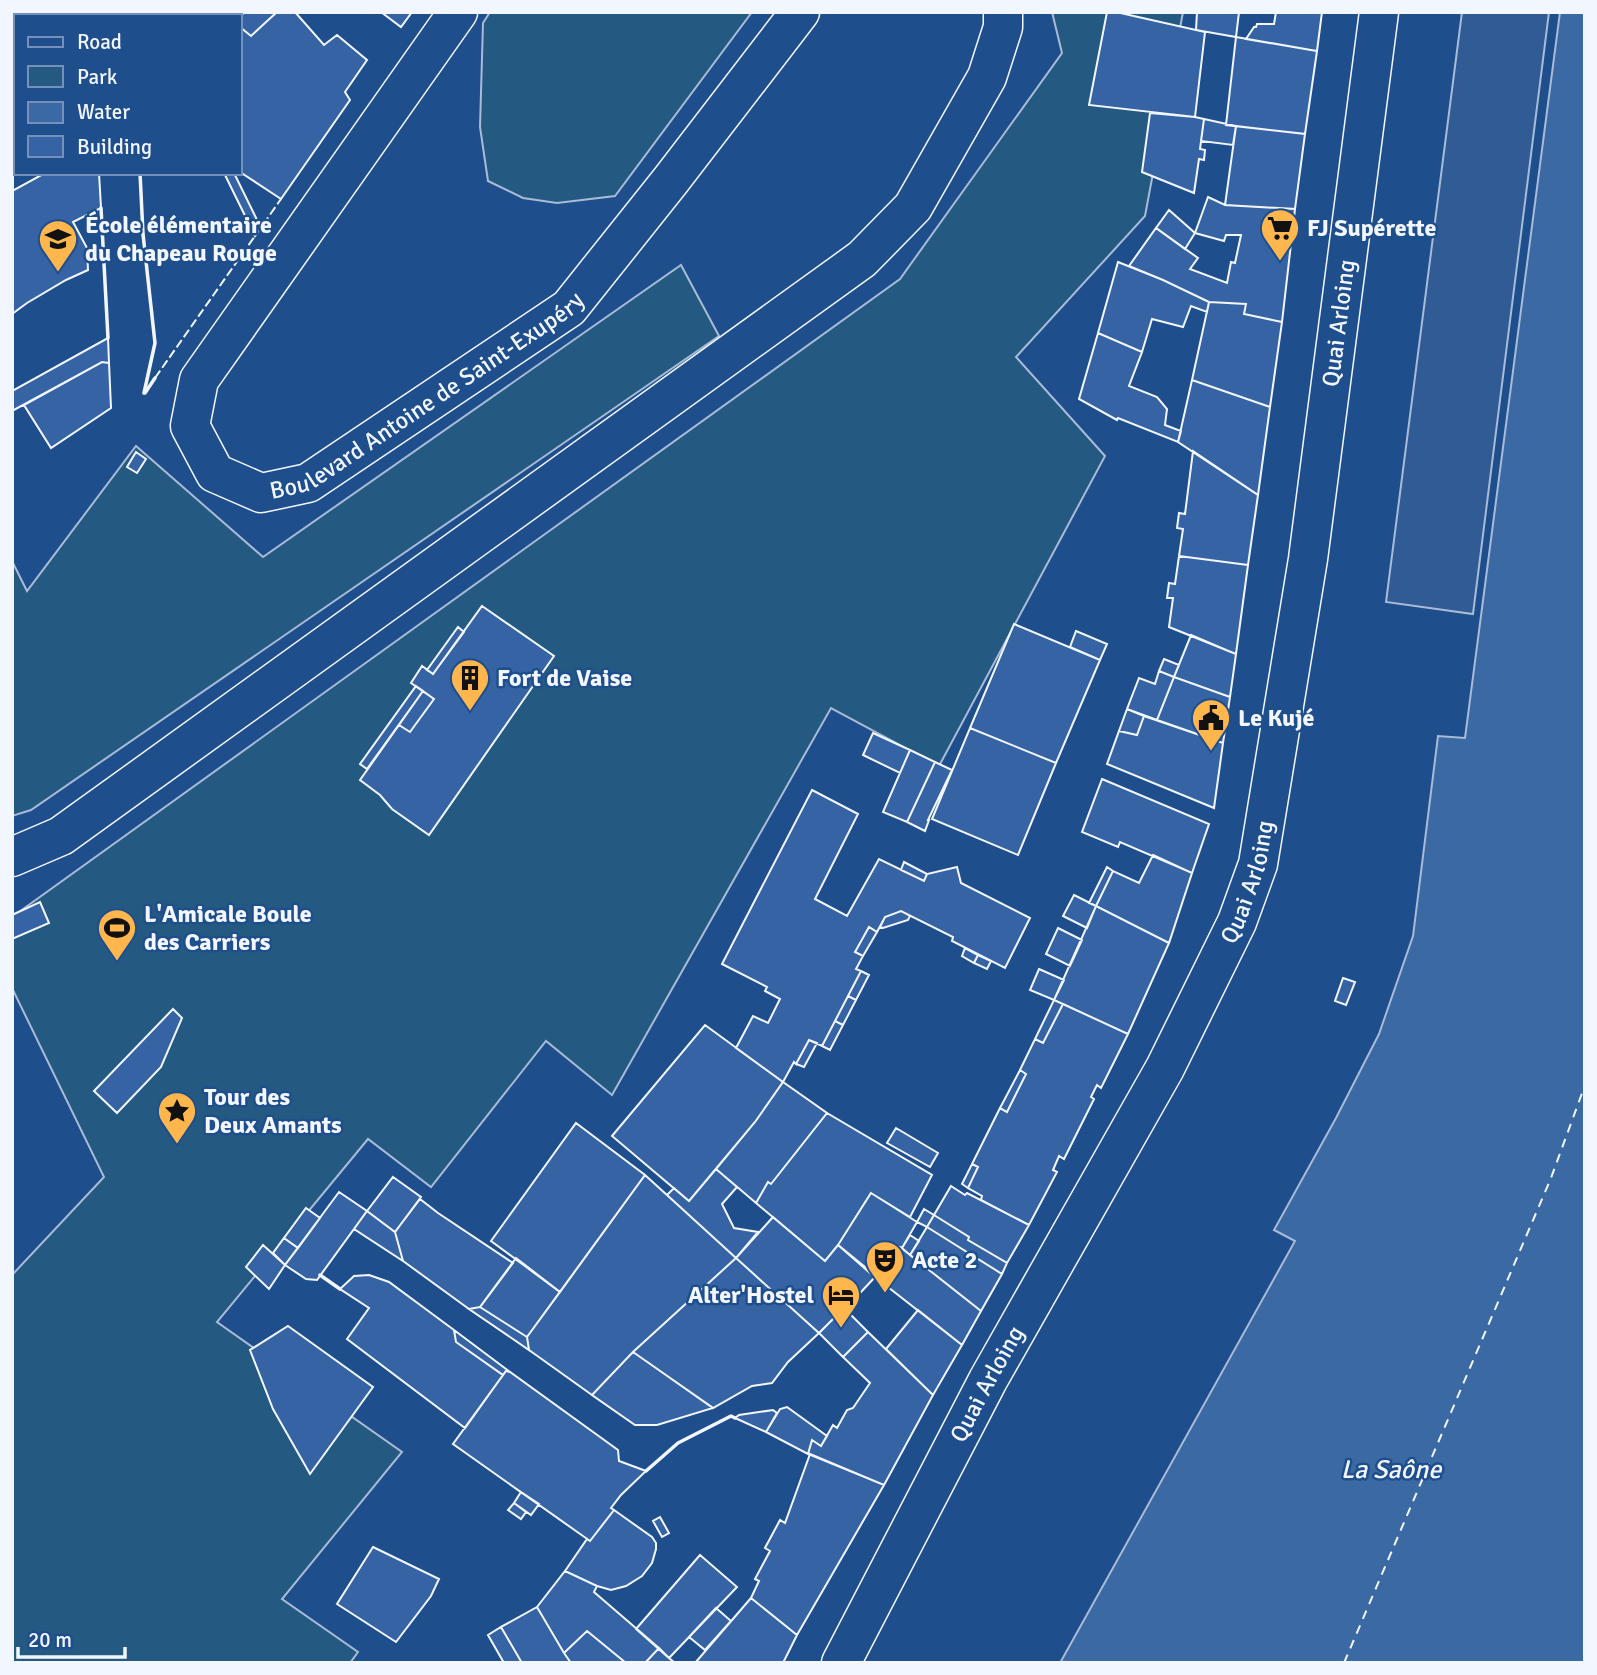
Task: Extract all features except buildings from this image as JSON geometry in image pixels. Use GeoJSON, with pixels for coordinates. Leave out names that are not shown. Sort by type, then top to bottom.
{"type":"FeatureCollection","features":[{"type":"Feature","properties":{"kind":"street","name":"Boulevard Antoine de Saint-Exupéry"},"geometry":{"type":"LineString","coordinates":[[458,12],[199,380],[190,426],[215,473],[261,493],[308,483],[569,308],[800,12]]}},
{"type":"Feature","properties":{"kind":"street"},"geometry":{"type":"LineString","coordinates":[[12,857],[61,836],[862,259],[913,207],[987,77],[1003,27],[1003,12]]}},
{"type":"Feature","properties":{"kind":"street","name":"Quai Arloing"},"geometry":{"type":"LineString","coordinates":[[841,1663],[988,1380],[1165,1068],[1237,922],[1258,864],[1308,559],[1379,12]]}},
{"type":"Feature","properties":{"kind":"green space"},"geometry":{"type":"Polygon","coordinates":[[[490,12],[752,12],[615,196],[557,203],[523,198],[488,181],[480,127],[483,23],[490,12]]]}},
{"type":"Feature","properties":{"kind":"green space"},"geometry":{"type":"Polygon","coordinates":[[[1052,12],[1183,12],[1145,216],[1016,357],[1105,456],[939,766],[831,708],[612,1095],[546,1041],[431,1187],[368,1139],[217,1322],[402,1452],[282,1599],[358,1652],[350,1663],[12,1663],[12,1275],[104,1177],[12,988],[12,917],[900,279],[1062,53],[1052,12]]]}},
{"type":"Feature","properties":{"kind":"green space"},"geometry":{"type":"Polygon","coordinates":[[[681,265],[719,336],[31,810],[12,816],[12,561],[27,591],[136,446],[263,557],[681,265]]]}},
{"type":"Feature","properties":{"kind":"shaded area"},"geometry":{"type":"Polygon","coordinates":[[[1462,12],[1549,12],[1473,614],[1386,602],[1462,12]]]}},
{"type":"Feature","properties":{"kind":"water","name":"La Saône"},"geometry":{"type":"Polygon","coordinates":[[[1560,12],[1585,12],[1585,1663],[1060,1663],[1295,1241],[1274,1230],[1379,1034],[1413,936],[1438,736],[1465,738],[1560,12]]]}},
{"type":"Feature","properties":{"kind":"ferry route"},"geometry":{"type":"LineString","coordinates":[[1344,1663],[1551,1178],[1585,1085]]}},
{"type":"Feature","properties":{"kind":"fence"},"geometry":{"type":"LineString","coordinates":[[155,378],[281,199]]}},
{"type":"Feature","properties":{"kind":"wall"},"geometry":{"type":"LineString","coordinates":[[140,175],[143,234],[155,343],[144,393],[155,378]]}},
{"type":"Feature","properties":{"kind":"wall"},"geometry":{"type":"LineString","coordinates":[[101,208],[108,338]]}},
{"type":"Feature","properties":{"kind":"wall"},"geometry":{"type":"LineString","coordinates":[[320,1275],[340,1289]]}},
{"type":"Feature","properties":{"kind":"wall"},"geometry":{"type":"LineString","coordinates":[[646,1471],[678,1443],[731,1416],[735,1418]]}},
{"type":"Feature","properties":{"kind":"place","name":"FJ Supérette"},"geometry":{"type":"Point","coordinates":[1280,262]}},
{"type":"Feature","properties":{"kind":"place","name":"École élémentaire du Chapeau Rouge"},"geometry":{"type":"Point","coordinates":[58,273]}},
{"type":"Feature","properties":{"kind":"place","name":"Fort de Vaise"},"geometry":{"type":"Point","coordinates":[470,712]}},
{"type":"Feature","properties":{"kind":"place","name":"Le Kujé"},"geometry":{"type":"Point","coordinates":[1211,752]}},
{"type":"Feature","properties":{"kind":"place","name":"L'Amicale Boule des Carriers"},"geometry":{"type":"Point","coordinates":[117,962]}},
{"type":"Feature","properties":{"kind":"place","name":"Tour des Deux Amants"},"geometry":{"type":"Point","coordinates":[177,1145]}},
{"type":"Feature","properties":{"kind":"place","name":"Acte 2"},"geometry":{"type":"Point","coordinates":[885,1294]}},
{"type":"Feature","properties":{"kind":"place","name":"Alter'Hostel"},"geometry":{"type":"Point","coordinates":[841,1329]}}]}
